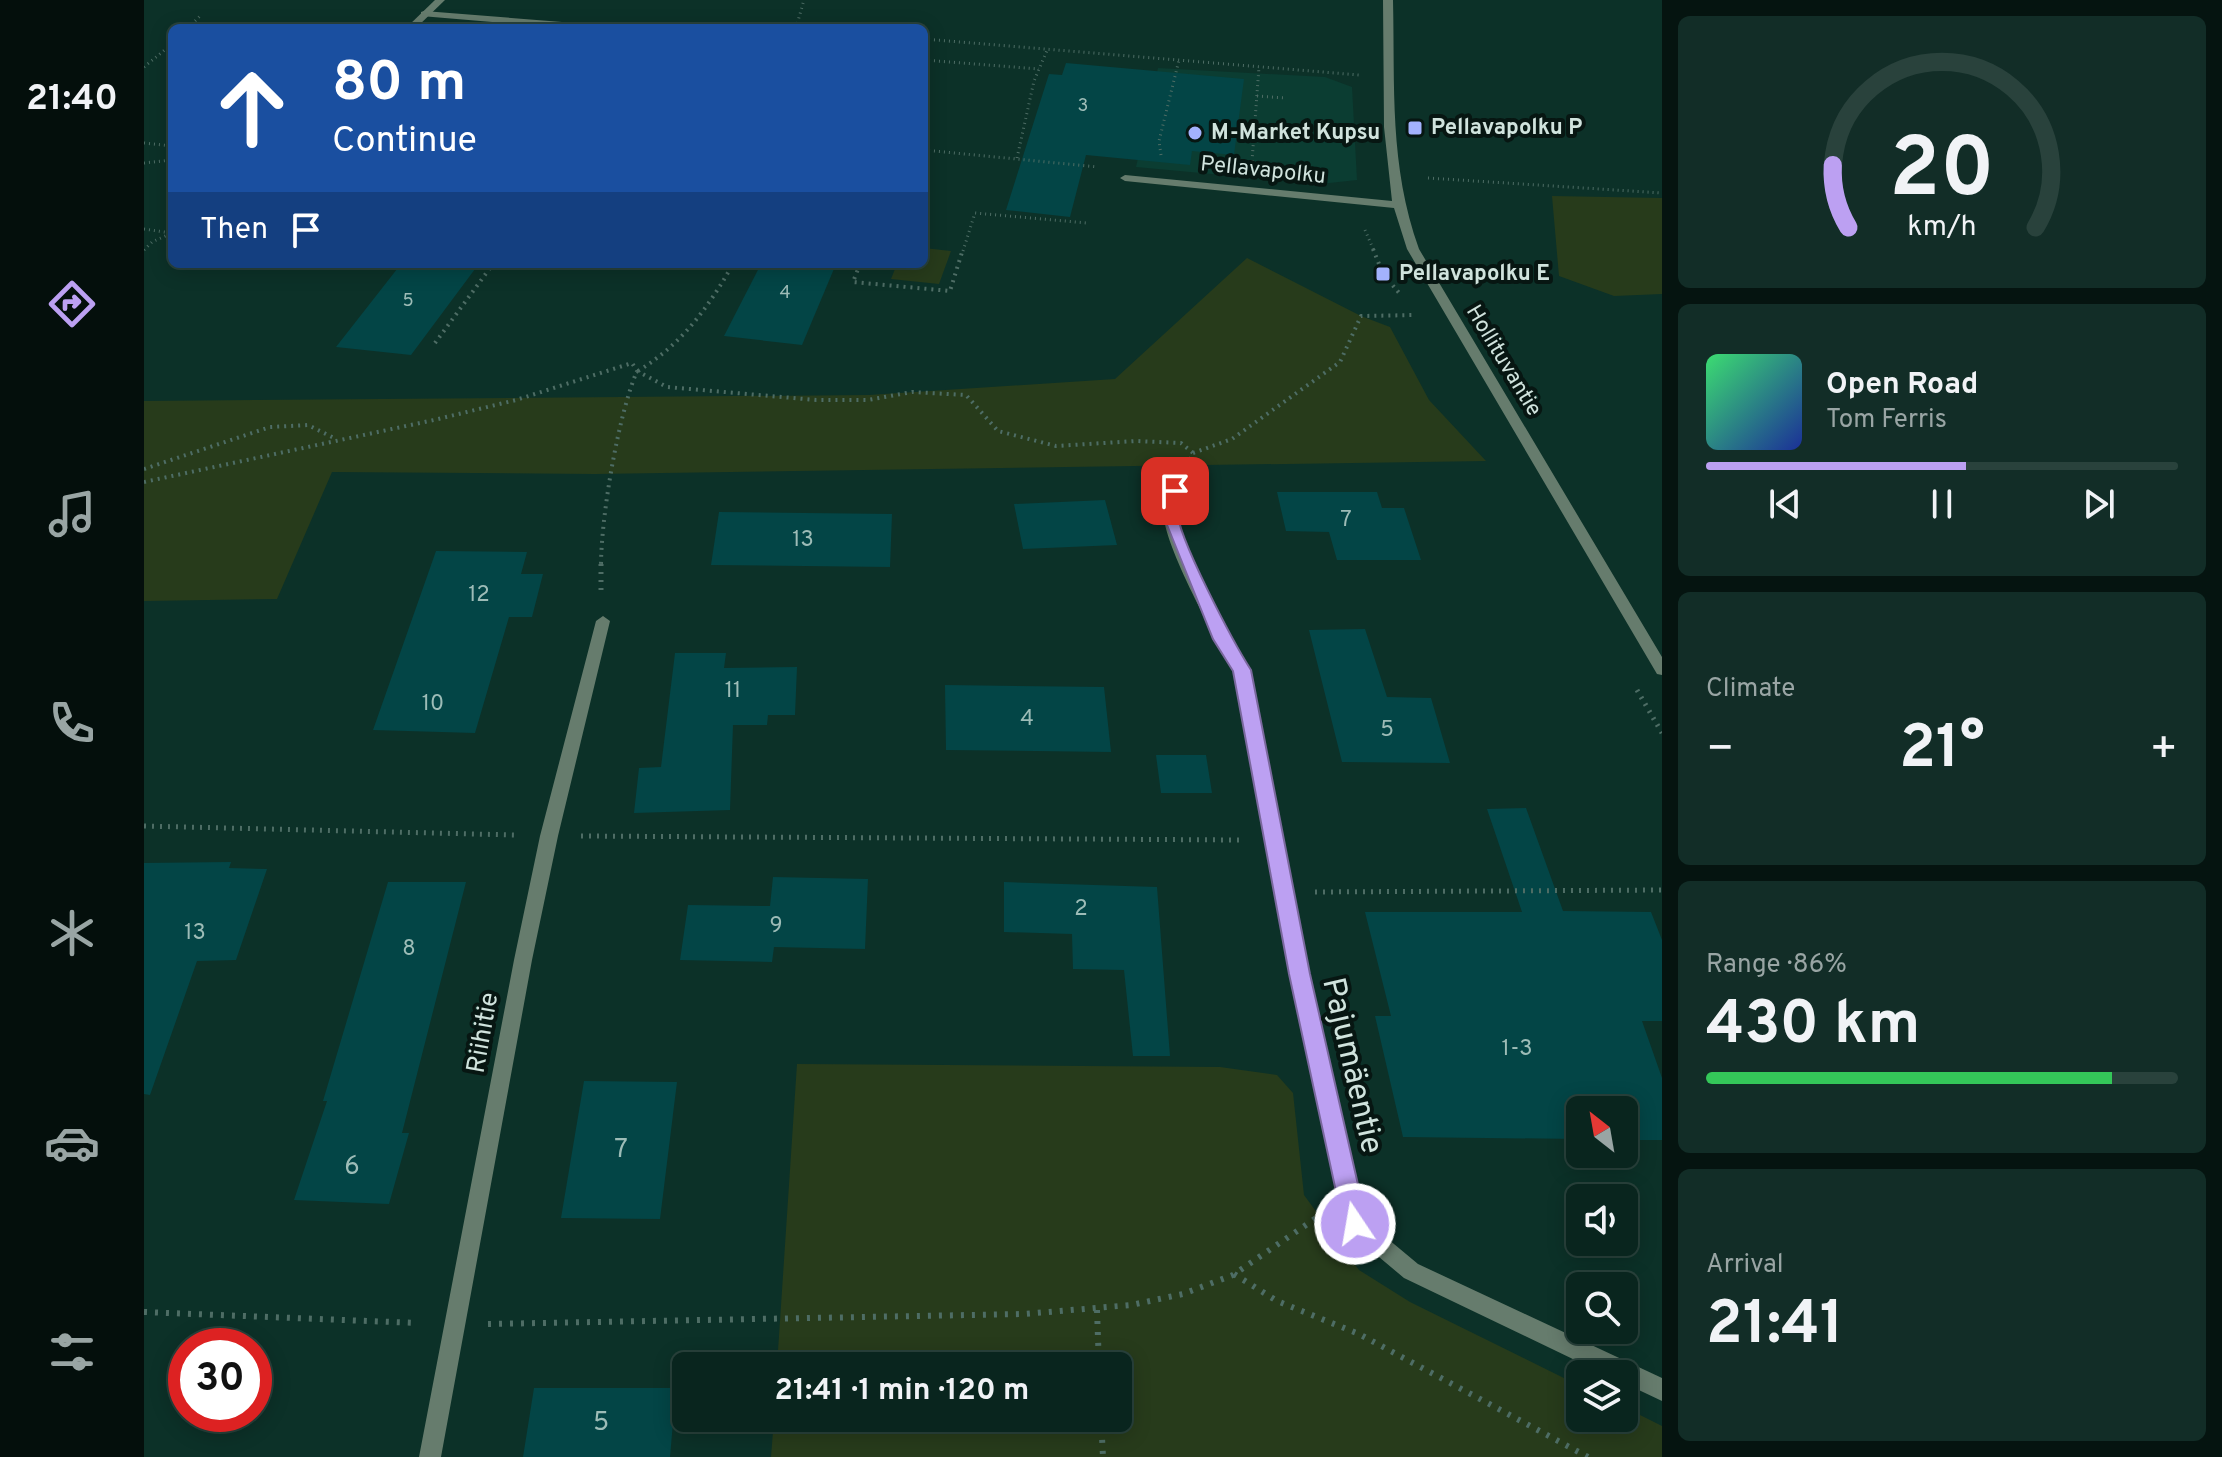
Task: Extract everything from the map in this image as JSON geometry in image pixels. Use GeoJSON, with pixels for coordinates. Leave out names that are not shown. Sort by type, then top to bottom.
{"type":"FeatureCollection","features":[{"type":"Feature","properties":{"kind":"street"},"geometry":{"type":"LineString","coordinates":[[415,24],[440,0]]}},
{"type":"Feature","properties":{"kind":"street","name":"Hollituvantie"},"geometry":{"type":"LineString","coordinates":[[1388,0],[1388,106],[1398,205],[1413,249],[1662,670]]}},
{"type":"Feature","properties":{"kind":"street"},"geometry":{"type":"LineString","coordinates":[[424,14],[549,24]]}},
{"type":"Feature","properties":{"kind":"street","name":"Pellavapolku"},"geometry":{"type":"LineString","coordinates":[[1125,178],[1398,205]]}},
{"type":"Feature","properties":{"kind":"street","name":"Pajumäentie"},"geometry":{"type":"LineString","coordinates":[[1175,491],[1169,510],[1176,534],[1222,639],[1242,670],[1272,840],[1355,1224],[1411,1271],[1662,1390]]}},
{"type":"Feature","properties":{"kind":"street","name":"Riihitie"},"geometry":{"type":"LineString","coordinates":[[430,1457],[549,836],[603,621]]}},
{"type":"Feature","properties":{"kind":"path"},"geometry":{"type":"LineString","coordinates":[[797,24],[804,0]]}},
{"type":"Feature","properties":{"kind":"path"},"geometry":{"type":"LineString","coordinates":[[192,24],[202,14]]}},
{"type":"Feature","properties":{"kind":"path"},"geometry":{"type":"LineString","coordinates":[[928,39],[1360,75]]}},
{"type":"Feature","properties":{"kind":"path"},"geometry":{"type":"LineString","coordinates":[[144,67],[168,47]]}},
{"type":"Feature","properties":{"kind":"path"},"geometry":{"type":"LineString","coordinates":[[1017,158],[1039,69],[1048,48]]}},
{"type":"Feature","properties":{"kind":"path"},"geometry":{"type":"LineString","coordinates":[[928,60],[1039,69]]}},
{"type":"Feature","properties":{"kind":"path"},"geometry":{"type":"LineString","coordinates":[[1160,160],[1162,149],[1159,141],[1179,60]]}},
{"type":"Feature","properties":{"kind":"path"},"geometry":{"type":"LineString","coordinates":[[1251,171],[1259,67]]}},
{"type":"Feature","properties":{"kind":"path"},"geometry":{"type":"LineString","coordinates":[[1257,96],[1285,98]]}},
{"type":"Feature","properties":{"kind":"path"},"geometry":{"type":"LineString","coordinates":[[144,143],[168,146]]}},
{"type":"Feature","properties":{"kind":"path"},"geometry":{"type":"LineString","coordinates":[[928,150],[1118,170],[1125,178]]}},
{"type":"Feature","properties":{"kind":"path"},"geometry":{"type":"LineString","coordinates":[[144,163],[168,160]]}},
{"type":"Feature","properties":{"kind":"path"},"geometry":{"type":"LineString","coordinates":[[1419,177],[1594,191],[1662,193]]}},
{"type":"Feature","properties":{"kind":"path"},"geometry":{"type":"LineString","coordinates":[[858,268],[853,282],[950,291],[975,213],[1087,223]]}},
{"type":"Feature","properties":{"kind":"path"},"geometry":{"type":"LineString","coordinates":[[144,229],[168,232]]}},
{"type":"Feature","properties":{"kind":"path"},"geometry":{"type":"LineString","coordinates":[[144,250],[152,242],[168,235]]}},
{"type":"Feature","properties":{"kind":"path"},"geometry":{"type":"LineString","coordinates":[[435,343],[490,268]]}},
{"type":"Feature","properties":{"kind":"path"},"geometry":{"type":"LineString","coordinates":[[602,583],[601,559],[613,469],[629,390],[637,371],[659,359],[687,336],[707,310],[731,268]]}},
{"type":"Feature","properties":{"kind":"path"},"geometry":{"type":"LineString","coordinates":[[1175,491],[1193,453],[1232,439],[1340,362],[1361,316],[1419,315]]}},
{"type":"Feature","properties":{"kind":"path"},"geometry":{"type":"LineString","coordinates":[[144,482],[516,400],[632,363],[637,371],[667,387],[816,400],[868,400],[912,392],[966,395],[998,431],[1056,446],[1136,441],[1181,443],[1193,453]]}},
{"type":"Feature","properties":{"kind":"path"},"geometry":{"type":"LineString","coordinates":[[144,469],[173,462],[236,437],[288,426],[312,426],[338,440]]}},
{"type":"Feature","properties":{"kind":"path"},"geometry":{"type":"LineString","coordinates":[[144,826],[549,836],[1272,840]]}},
{"type":"Feature","properties":{"kind":"path"},"geometry":{"type":"LineString","coordinates":[[1283,892],[1662,890]]}},
{"type":"Feature","properties":{"kind":"path"},"geometry":{"type":"LineString","coordinates":[[144,1312],[456,1325],[1097,1310],[1177,1296],[1234,1274],[1349,1195]]}},
{"type":"Feature","properties":{"kind":"path"},"geometry":{"type":"LineString","coordinates":[[1234,1274],[1277,1301],[1359,1334],[1588,1457]]}},
{"type":"Feature","properties":{"kind":"path"},"geometry":{"type":"LineString","coordinates":[[1097,1310],[1098,1352]]}},
{"type":"Feature","properties":{"kind":"path"},"geometry":{"type":"LineString","coordinates":[[1102,1432],[1103,1457]]}},
{"type":"Feature","properties":{"kind":"shaded area"},"geometry":{"type":"Polygon","coordinates":[[[1158,68],[1325,77],[1352,87],[1357,180],[1320,184],[1136,167],[1158,68]]]}},
{"type":"Feature","properties":{"kind":"shaded area"},"geometry":{"type":"Polygon","coordinates":[[[1552,196],[1662,198],[1662,294],[1614,296],[1559,276],[1552,196]]]}},
{"type":"Feature","properties":{"kind":"shaded area"},"geometry":{"type":"Polygon","coordinates":[[[928,248],[951,251],[939,284],[891,279],[895,268],[928,268],[928,248]]]}},
{"type":"Feature","properties":{"kind":"shaded area"},"geometry":{"type":"Polygon","coordinates":[[[1247,258],[1361,316],[1390,327],[1429,400],[1486,461],[595,474],[332,472],[277,599],[144,601],[144,401],[869,395],[1115,379],[1247,258]]]}},
{"type":"Feature","properties":{"kind":"shaded area"},"geometry":{"type":"Polygon","coordinates":[[[797,1064],[1220,1067],[1277,1075],[1293,1093],[1304,1195],[1359,1270],[1410,1302],[1566,1379],[1566,1432],[1638,1432],[1638,1414],[1662,1426],[1662,1457],[771,1457],[773,1432],[1132,1432],[1132,1352],[778,1352],[797,1064]]]}},
{"type":"Feature","properties":{"kind":"building"},"geometry":{"type":"Polygon","coordinates":[[[1066,63],[1244,79],[1234,155],[1192,151],[1190,165],[1086,155],[1070,217],[1006,210],[1049,74],[1062,75],[1066,63]]]}},
{"type":"Feature","properties":{"kind":"building"},"geometry":{"type":"Polygon","coordinates":[[[398,268],[475,269],[411,355],[336,347],[398,268]]]}},
{"type":"Feature","properties":{"kind":"building"},"geometry":{"type":"Polygon","coordinates":[[[759,268],[834,268],[802,345],[724,336],[759,268]]]}},
{"type":"Feature","properties":{"kind":"building"},"geometry":{"type":"Polygon","coordinates":[[[1277,492],[1377,492],[1382,508],[1404,508],[1421,560],[1337,560],[1329,532],[1286,531],[1277,492]]]}},
{"type":"Feature","properties":{"kind":"building"},"geometry":{"type":"Polygon","coordinates":[[[1105,500],[1117,545],[1023,549],[1014,504],[1105,500]]]}},
{"type":"Feature","properties":{"kind":"building"},"geometry":{"type":"Polygon","coordinates":[[[719,512],[892,514],[890,567],[711,565],[719,512]]]}},
{"type":"Feature","properties":{"kind":"building"},"geometry":{"type":"Polygon","coordinates":[[[436,551],[527,552],[521,574],[543,574],[532,617],[509,617],[475,733],[373,730],[436,551]]]}},
{"type":"Feature","properties":{"kind":"building"},"geometry":{"type":"Polygon","coordinates":[[[1365,629],[1387,697],[1431,698],[1450,763],[1342,762],[1309,630],[1365,629]]]}},
{"type":"Feature","properties":{"kind":"building"},"geometry":{"type":"Polygon","coordinates":[[[675,653],[726,653],[724,668],[797,667],[795,715],[768,715],[767,725],[733,725],[730,810],[634,813],[639,768],[661,767],[675,653]]]}},
{"type":"Feature","properties":{"kind":"building"},"geometry":{"type":"Polygon","coordinates":[[[945,685],[1104,687],[1111,752],[946,750],[945,685]]]}},
{"type":"Feature","properties":{"kind":"building"},"geometry":{"type":"Polygon","coordinates":[[[1156,755],[1206,755],[1212,793],[1161,793],[1156,755]]]}},
{"type":"Feature","properties":{"kind":"building"},"geometry":{"type":"Polygon","coordinates":[[[1526,808],[1563,911],[1651,912],[1662,940],[1662,1021],[1642,1021],[1662,1078],[1662,1140],[1638,1140],[1638,1096],[1566,1096],[1566,1139],[1403,1137],[1375,1016],[1391,1016],[1365,912],[1522,912],[1487,809],[1526,808]]]}},
{"type":"Feature","properties":{"kind":"building"},"geometry":{"type":"Polygon","coordinates":[[[231,862],[229,868],[267,869],[236,960],[197,961],[150,1095],[144,1094],[144,863],[231,862]]]}},
{"type":"Feature","properties":{"kind":"building"},"geometry":{"type":"Polygon","coordinates":[[[773,877],[868,879],[865,949],[774,947],[772,962],[680,960],[688,905],[770,906],[773,877]]]}},
{"type":"Feature","properties":{"kind":"building"},"geometry":{"type":"Polygon","coordinates":[[[388,882],[466,882],[402,1133],[409,1133],[389,1204],[294,1200],[327,1101],[323,1101],[388,882]]]}},
{"type":"Feature","properties":{"kind":"building"},"geometry":{"type":"Polygon","coordinates":[[[1004,882],[1157,887],[1170,1056],[1133,1056],[1124,970],[1073,969],[1072,934],[1004,932],[1004,882]]]}},
{"type":"Feature","properties":{"kind":"building"},"geometry":{"type":"Polygon","coordinates":[[[584,1081],[677,1082],[660,1219],[561,1218],[584,1081]]]}},
{"type":"Feature","properties":{"kind":"building"},"geometry":{"type":"Polygon","coordinates":[[[534,1388],[672,1388],[670,1457],[523,1457],[534,1388]]]}},
{"type":"Feature","properties":{"kind":"place","name":"Pellavapolku P"},"geometry":{"type":"Point","coordinates":[1415,128]}},
{"type":"Feature","properties":{"kind":"place","name":"M-Market Kupsu"},"geometry":{"type":"Point","coordinates":[1195,133]}},
{"type":"Feature","properties":{"kind":"place","name":"Pellavapolku E"},"geometry":{"type":"Point","coordinates":[1383,274]}},
{"type":"Feature","properties":{"kind":"route"},"geometry":{"type":"LineString","coordinates":[[1175,491],[1169,510],[1176,534],[1222,639],[1242,670],[1299,974],[1355,1224]]}}]}
